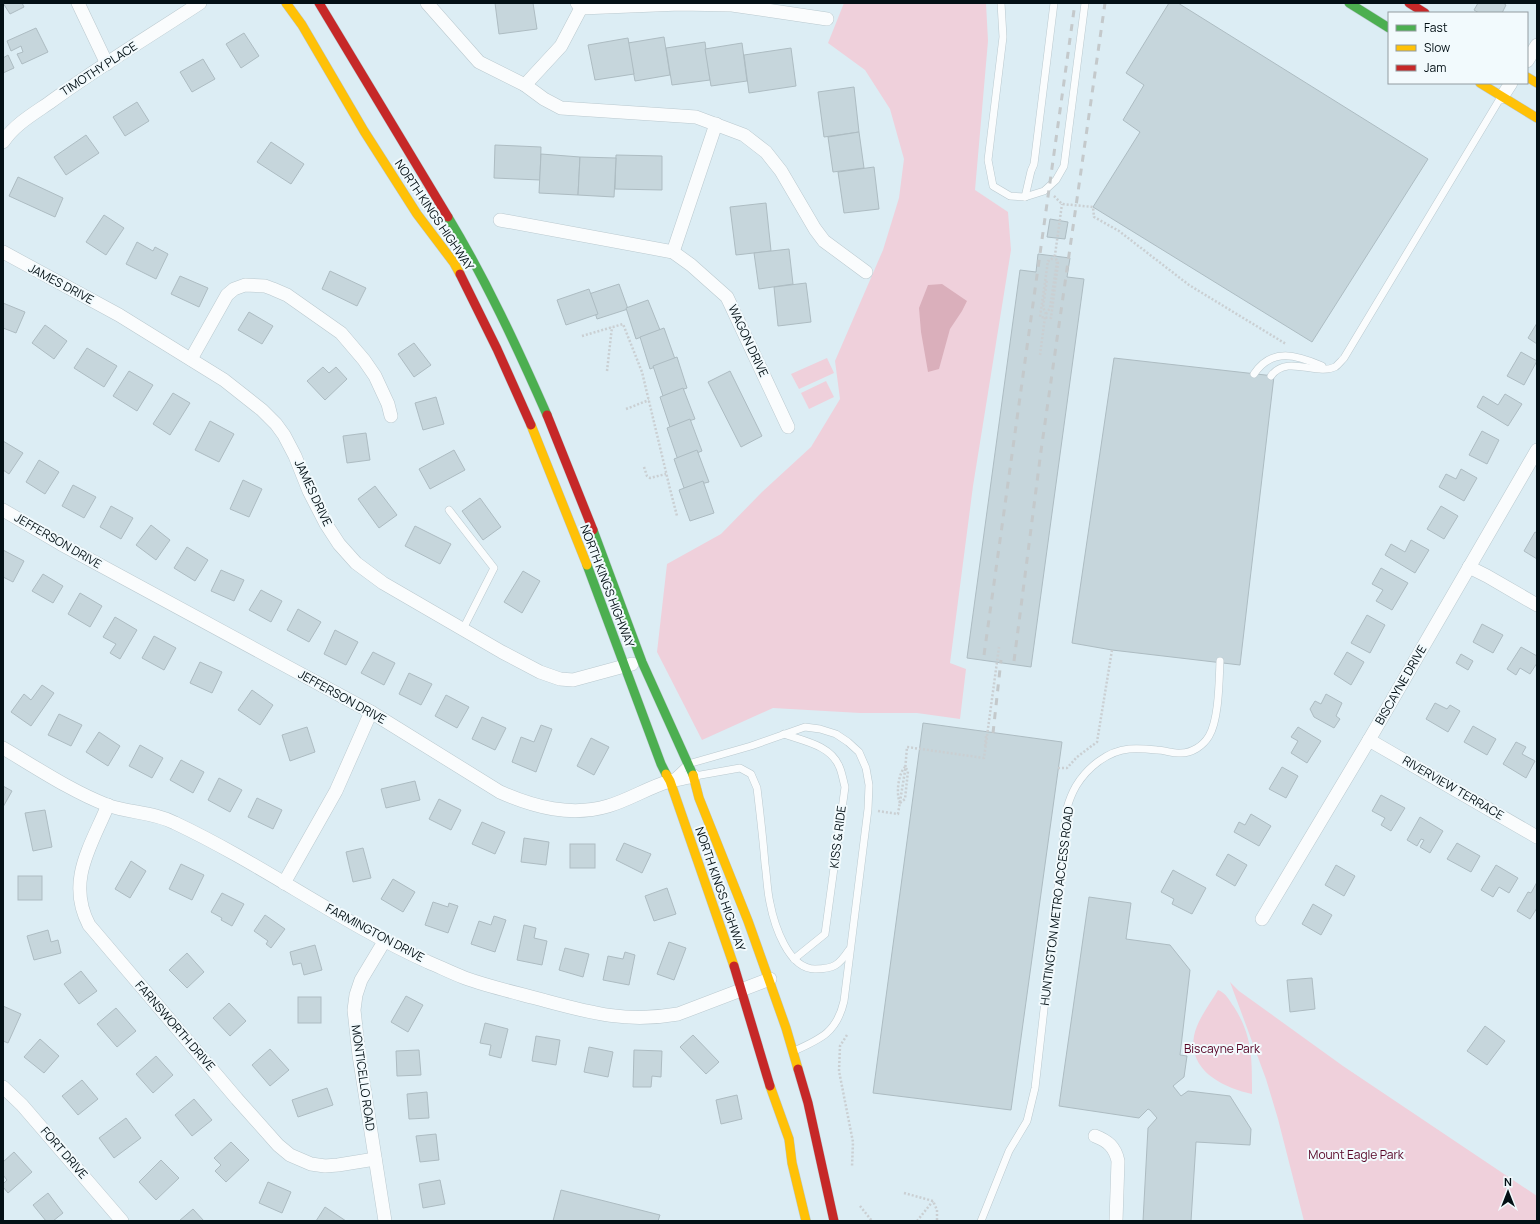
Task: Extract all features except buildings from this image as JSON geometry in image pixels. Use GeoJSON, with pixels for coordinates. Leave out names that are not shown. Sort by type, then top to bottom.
{"type":"FeatureCollection","features":[{"type":"Feature","properties":{"kind":"main road","name":"NORTH KINGS HIGHWAY"},"geometry":{"type":"LineString","coordinates":[[286,3],[302,25],[364,131],[413,208],[454,263],[463,278],[534,432],[594,582],[661,764],[670,781],[717,914],[742,990],[766,1074],[789,1140],[792,1163],[806,1221]]}},
{"type":"Feature","properties":{"kind":"main road","name":"NORTH KINGS HIGHWAY"},"geometry":{"type":"LineString","coordinates":[[319,3],[465,246],[494,302],[552,427],[610,573],[642,662],[694,776],[699,798],[770,979],[794,1051],[808,1103],[834,1221]]}},
{"type":"Feature","properties":{"kind":"main road"},"geometry":{"type":"LineString","coordinates":[[1348,3],[1388,27]]}},
{"type":"Feature","properties":{"kind":"main road"},"geometry":{"type":"LineString","coordinates":[[1409,3],[1423,12]]}},
{"type":"Feature","properties":{"kind":"main road"},"geometry":{"type":"LineString","coordinates":[[1528,78],[1537,83]]}},
{"type":"Feature","properties":{"kind":"main road"},"geometry":{"type":"LineString","coordinates":[[1482,84],[1537,118]]}},
{"type":"Feature","properties":{"kind":"street"},"geometry":{"type":"LineString","coordinates":[[78,3],[107,64]]}},
{"type":"Feature","properties":{"kind":"street","name":"TIMOTHY PLACE"},"geometry":{"type":"LineString","coordinates":[[3,142],[11,132],[22,123],[72,86],[200,3]]}},
{"type":"Feature","properties":{"kind":"street"},"geometry":{"type":"LineString","coordinates":[[427,3],[479,62],[525,85],[544,99],[561,108],[696,117],[744,135],[766,152],[781,171],[815,229],[824,241],[866,272]]}},
{"type":"Feature","properties":{"kind":"street"},"geometry":{"type":"LineString","coordinates":[[525,85],[561,46],[579,6],[680,4],[732,5],[827,19]]}},
{"type":"Feature","properties":{"kind":"street"},"geometry":{"type":"LineString","coordinates":[[1528,59],[1537,45]]}},
{"type":"Feature","properties":{"kind":"street"},"geometry":{"type":"LineString","coordinates":[[1502,96],[1510,84]]}},
{"type":"Feature","properties":{"kind":"street"},"geometry":{"type":"LineString","coordinates":[[673,252],[716,124]]}},
{"type":"Feature","properties":{"kind":"street","name":"WAGON DRIVE"},"geometry":{"type":"LineString","coordinates":[[500,220],[673,252],[691,265],[727,297],[788,427]]}},
{"type":"Feature","properties":{"kind":"street","name":"JAMES DRIVE"},"geometry":{"type":"LineString","coordinates":[[3,252],[119,315],[224,380],[262,410],[276,424],[295,456],[309,491],[326,524],[339,544],[356,563],[383,583],[463,630],[540,672],[560,679],[573,680],[642,662]]}},
{"type":"Feature","properties":{"kind":"street"},"geometry":{"type":"LineString","coordinates":[[191,360],[227,295],[234,289],[245,285],[265,286],[287,295],[341,333],[364,360],[375,376],[392,416]]}},
{"type":"Feature","properties":{"kind":"street","name":"BISCAYNE DRIVE"},"geometry":{"type":"LineString","coordinates":[[1262,919],[1369,740],[1537,450]]}},
{"type":"Feature","properties":{"kind":"street","name":"JEFFERSON DRIVE"},"geometry":{"type":"LineString","coordinates":[[3,510],[61,544],[371,712],[500,792],[519,801],[543,807],[568,810],[589,810],[608,806],[670,781],[694,776]]}},
{"type":"Feature","properties":{"kind":"street"},"geometry":{"type":"LineString","coordinates":[[1469,567],[1488,576],[1537,605]]}},
{"type":"Feature","properties":{"kind":"street"},"geometry":{"type":"LineString","coordinates":[[284,882],[336,791],[371,712]]}},
{"type":"Feature","properties":{"kind":"street","name":"RIVERVIEW TERRACE"},"geometry":{"type":"LineString","coordinates":[[1369,740],[1537,837]]}},
{"type":"Feature","properties":{"kind":"street","name":"FARMINGTON DRIVE"},"geometry":{"type":"LineString","coordinates":[[3,748],[81,793],[108,805],[173,822],[284,882],[385,940],[426,961],[466,978],[575,1009],[615,1017],[630,1018],[662,1017],[678,1014],[770,979]]}},
{"type":"Feature","properties":{"kind":"street","name":"FARNSWORTH DRIVE"},"geometry":{"type":"LineString","coordinates":[[108,805],[84,861],[79,882],[79,895],[83,913],[89,925],[237,1099],[278,1145],[290,1155],[311,1164],[325,1166],[375,1159]]}},
{"type":"Feature","properties":{"kind":"street","name":"MONTICELLO ROAD"},"geometry":{"type":"LineString","coordinates":[[385,940],[361,980],[356,995],[354,1010],[359,1055],[385,1221]]}},
{"type":"Feature","properties":{"kind":"street","name":"FORT DRIVE"},"geometry":{"type":"LineString","coordinates":[[3,1087],[22,1105],[122,1221]]}},
{"type":"Feature","properties":{"kind":"street"},"geometry":{"type":"LineString","coordinates":[[1095,1136],[1111,1145],[1117,1154],[1116,1221]]}},
{"type":"Feature","properties":{"kind":"lane"},"geometry":{"type":"LineString","coordinates":[[1001,3],[1003,37],[988,160],[993,186],[1010,196],[1025,197],[1044,191],[1056,180],[1064,166],[1085,3]]}},
{"type":"Feature","properties":{"kind":"lane"},"geometry":{"type":"LineString","coordinates":[[1025,197],[1034,164],[1054,3]]}},
{"type":"Feature","properties":{"kind":"lane"},"geometry":{"type":"LineString","coordinates":[[1271,376],[1275,370],[1281,368],[1292,366],[1328,369],[1340,363],[1347,354],[1502,96]]}},
{"type":"Feature","properties":{"kind":"lane"},"geometry":{"type":"LineString","coordinates":[[1254,374],[1267,360],[1278,356],[1292,355],[1328,369]]}},
{"type":"Feature","properties":{"kind":"lane"},"geometry":{"type":"LineString","coordinates":[[449,510],[494,568],[463,630]]}},
{"type":"Feature","properties":{"kind":"lane","name":"HUNTINGTON METRO ACCESS ROAD"},"geometry":{"type":"LineString","coordinates":[[981,1221],[1009,1151],[1027,1121],[1035,1088],[1067,808],[1075,787],[1087,770],[1106,756],[1129,749],[1159,750],[1180,754],[1193,750],[1204,743],[1210,735],[1214,723],[1220,661]]}},
{"type":"Feature","properties":{"kind":"lane"},"geometry":{"type":"LineString","coordinates":[[670,781],[688,764],[737,750],[805,727],[820,729],[836,734],[859,752],[866,768],[869,785],[868,809],[844,1001],[838,1021],[832,1028],[820,1038],[794,1051]]}},
{"type":"Feature","properties":{"kind":"lane","name":"KISS & RIDE"},"geometry":{"type":"LineString","coordinates":[[784,734],[821,747],[832,754],[840,766],[844,787],[825,934],[794,959]]}},
{"type":"Feature","properties":{"kind":"lane"},"geometry":{"type":"LineString","coordinates":[[694,776],[740,768],[751,774],[758,788],[769,902],[778,934],[794,959],[802,966],[810,969],[832,968],[840,963],[850,950]]}},
{"type":"Feature","properties":{"kind":"path"},"geometry":{"type":"LineString","coordinates":[[1055,254],[1050,261],[1048,261],[1040,317],[1051,318],[1058,263],[1055,254],[1062,204],[1093,207],[1094,217],[1119,231],[1189,285],[1288,345]]}},
{"type":"Feature","properties":{"kind":"path"},"geometry":{"type":"LineString","coordinates":[[1050,261],[1043,307],[1046,314],[1050,308],[1057,262]]}},
{"type":"Feature","properties":{"kind":"path"},"geometry":{"type":"LineString","coordinates":[[1040,355],[1045,317]]}},
{"type":"Feature","properties":{"kind":"path"},"geometry":{"type":"LineString","coordinates":[[582,336],[623,324],[642,372],[677,516]]}},
{"type":"Feature","properties":{"kind":"path"},"geometry":{"type":"LineString","coordinates":[[607,371],[612,327]]}},
{"type":"Feature","properties":{"kind":"path"},"geometry":{"type":"LineString","coordinates":[[626,409],[649,400]]}},
{"type":"Feature","properties":{"kind":"path"},"geometry":{"type":"LineString","coordinates":[[644,467],[647,476],[650,478],[666,474]]}},
{"type":"Feature","properties":{"kind":"path"},"geometry":{"type":"LineString","coordinates":[[878,811],[898,814],[905,767],[906,747],[984,758],[987,746],[999,647],[997,648],[984,745],[987,746]]}},
{"type":"Feature","properties":{"kind":"path"},"geometry":{"type":"LineString","coordinates":[[1058,768],[1067,768],[1077,757],[1097,742],[1112,650]]}},
{"type":"Feature","properties":{"kind":"path"},"geometry":{"type":"LineString","coordinates":[[847,1035],[840,1046],[839,1071],[853,1142],[852,1167]]}},
{"type":"Feature","properties":{"kind":"path"},"geometry":{"type":"LineString","coordinates":[[904,1193],[933,1201]]}},
{"type":"Feature","properties":{"kind":"path"},"geometry":{"type":"LineString","coordinates":[[916,1221],[933,1201]]}},
{"type":"Feature","properties":{"kind":"path"},"geometry":{"type":"LineString","coordinates":[[933,1201],[937,1210],[937,1221]]}},
{"type":"Feature","properties":{"kind":"path"},"geometry":{"type":"LineString","coordinates":[[860,1206],[872,1221]]}},
{"type":"Feature","properties":{"kind":"green space"},"geometry":{"type":"Polygon","coordinates":[[[844,3],[986,3],[988,41],[975,190],[1008,212],[1011,250],[973,486],[950,663],[966,669],[960,719],[917,713],[860,713],[773,708],[702,740],[657,652],[667,564],[721,534],[762,492],[811,447],[840,399],[835,361],[883,250],[899,198],[904,159],[890,109],[865,70],[828,43],[844,3]]]}},
{"type":"Feature","properties":{"kind":"green space"},"geometry":{"type":"Polygon","coordinates":[[[827,358],[834,373],[799,389],[791,374],[827,358]]]}},
{"type":"Feature","properties":{"kind":"green space"},"geometry":{"type":"Polygon","coordinates":[[[826,381],[834,397],[809,409],[801,393],[826,381]]]}},
{"type":"Feature","properties":{"kind":"green space","name":"Mount Eagle Park"},"geometry":{"type":"Polygon","coordinates":[[[1230,982],[1239,991],[1343,1066],[1537,1196],[1537,1221],[1304,1221],[1278,1119],[1266,1079],[1230,982]]]}},
{"type":"Feature","properties":{"kind":"green space","name":"Biscayne Park"},"geometry":{"type":"Polygon","coordinates":[[[1218,990],[1229,999],[1245,1028],[1250,1049],[1252,1094],[1230,1087],[1210,1076],[1202,1068],[1197,1059],[1194,1048],[1194,1036],[1201,1018],[1218,990]]]}},
{"type":"Feature","properties":{"kind":"shaded area"},"geometry":{"type":"Polygon","coordinates":[[[942,284],[967,301],[950,329],[939,369],[928,372],[921,332],[919,308],[928,285],[942,284]]]}},
{"type":"Feature","properties":{"kind":"railway"},"geometry":{"type":"LineString","coordinates":[[984,655],[1075,3]]}},
{"type":"Feature","properties":{"kind":"railway"},"geometry":{"type":"LineString","coordinates":[[1014,661],[1041,451],[1105,3]]}},
{"type":"Feature","properties":{"kind":"railway"},"geometry":{"type":"LineString","coordinates":[[993,733],[1001,660]]}},
{"type":"Feature","properties":{"kind":"traffic: fast"},"geometry":{"type":"LineString","coordinates":[[1349,3],[1388,27]]}},
{"type":"Feature","properties":{"kind":"traffic: fast"},"geometry":{"type":"LineString","coordinates":[[448,217],[500,314],[547,415]]}},
{"type":"Feature","properties":{"kind":"traffic: fast"},"geometry":{"type":"LineString","coordinates":[[593,530],[642,662],[693,775]]}},
{"type":"Feature","properties":{"kind":"traffic: fast"},"geometry":{"type":"LineString","coordinates":[[587,565],[666,774]]}},
{"type":"Feature","properties":{"kind":"traffic: slow"},"geometry":{"type":"LineString","coordinates":[[286,3],[302,25],[364,131],[417,214],[454,263],[460,274]]}},
{"type":"Feature","properties":{"kind":"traffic: slow"},"geometry":{"type":"LineString","coordinates":[[1528,78],[1537,83]]}},
{"type":"Feature","properties":{"kind":"traffic: slow"},"geometry":{"type":"LineString","coordinates":[[1482,84],[1537,118]]}},
{"type":"Feature","properties":{"kind":"traffic: slow"},"geometry":{"type":"LineString","coordinates":[[531,425],[587,565]]}},
{"type":"Feature","properties":{"kind":"traffic: slow"},"geometry":{"type":"LineString","coordinates":[[666,774],[670,781],[734,966]]}},
{"type":"Feature","properties":{"kind":"traffic: slow"},"geometry":{"type":"LineString","coordinates":[[693,775],[699,798],[748,921],[786,1028],[798,1069]]}},
{"type":"Feature","properties":{"kind":"traffic: slow"},"geometry":{"type":"LineString","coordinates":[[770,1086],[789,1139],[792,1163],[806,1221]]}},
{"type":"Feature","properties":{"kind":"traffic: jam"},"geometry":{"type":"LineString","coordinates":[[319,3],[448,217]]}},
{"type":"Feature","properties":{"kind":"traffic: jam"},"geometry":{"type":"LineString","coordinates":[[1409,3],[1423,12]]}},
{"type":"Feature","properties":{"kind":"traffic: jam"},"geometry":{"type":"LineString","coordinates":[[460,274],[497,349],[531,425]]}},
{"type":"Feature","properties":{"kind":"traffic: jam"},"geometry":{"type":"LineString","coordinates":[[547,415],[593,530]]}},
{"type":"Feature","properties":{"kind":"traffic: jam"},"geometry":{"type":"LineString","coordinates":[[734,966],[770,1086]]}},
{"type":"Feature","properties":{"kind":"traffic: jam"},"geometry":{"type":"LineString","coordinates":[[798,1069],[808,1103],[834,1221]]}}]}
